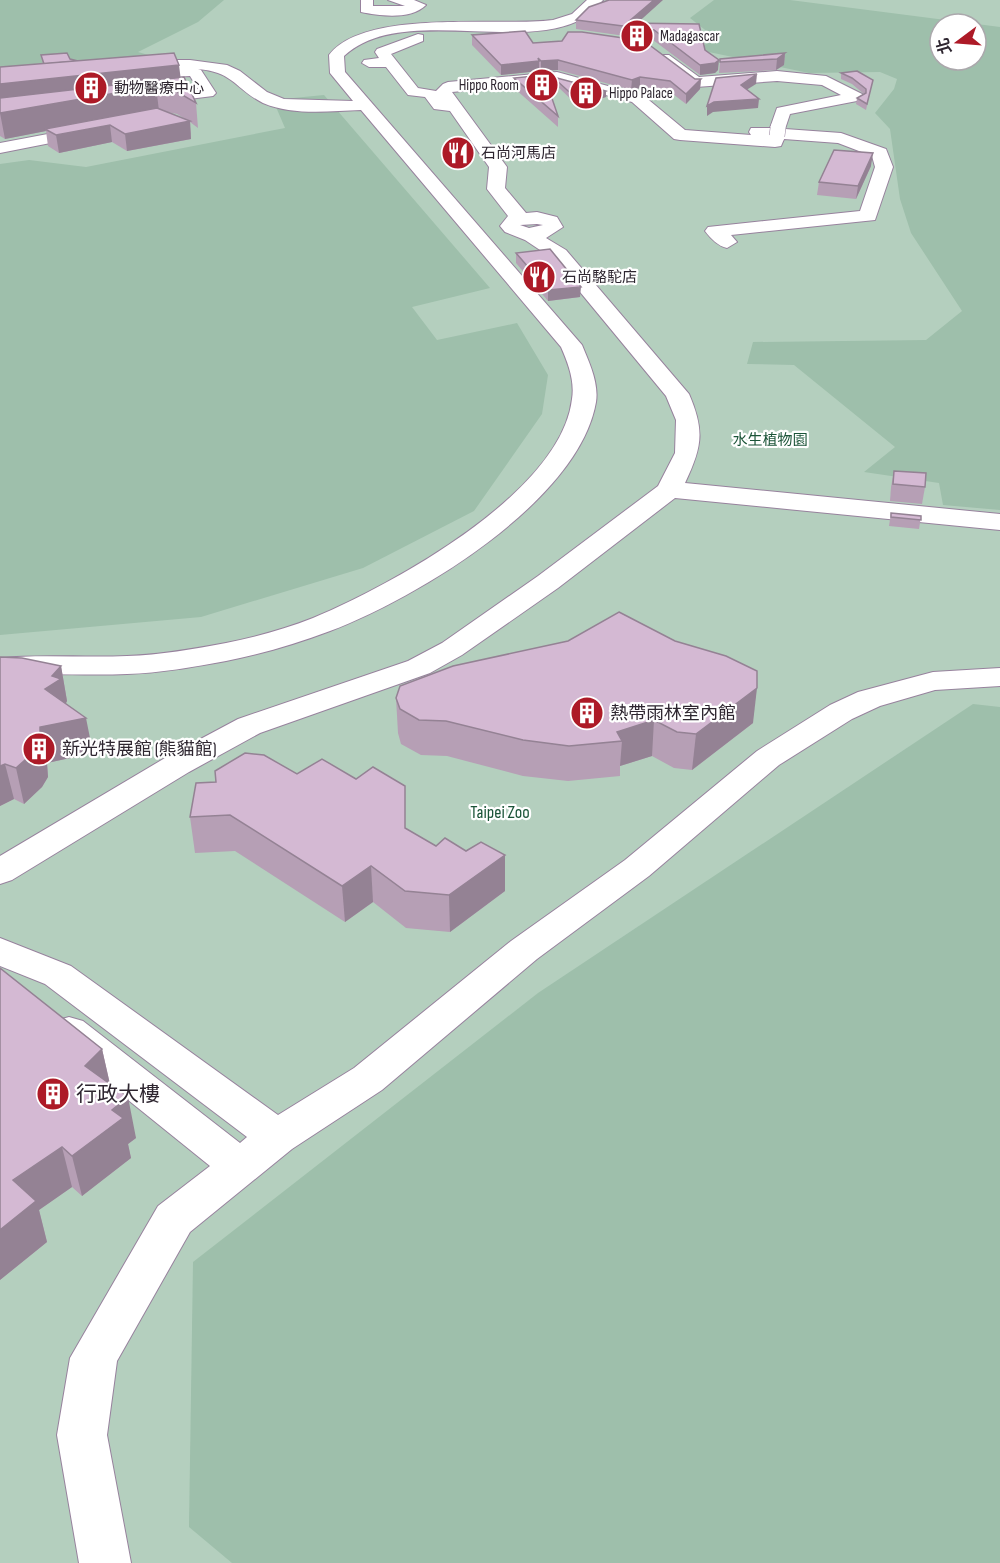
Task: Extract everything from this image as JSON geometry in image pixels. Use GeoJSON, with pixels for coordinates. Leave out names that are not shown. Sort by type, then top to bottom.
{"type":"FeatureCollection","features":[{"type":"Feature","properties":{"kind":"street"},"geometry":{"type":"LineString","coordinates":[[365,1],[366,9],[408,11],[419,5],[395,0]]}},
{"type":"Feature","properties":{"kind":"street"},"geometry":{"type":"LineString","coordinates":[[0,667],[146,663],[283,638],[338,618],[397,590],[487,529],[536,487],[569,445],[579,423],[584,400],[580,365],[562,333],[479,215],[366,105],[336,69],[340,52],[346,46],[368,37],[423,27],[519,27],[554,24],[574,18],[596,0]]}},
{"type":"Feature","properties":{"kind":"street"},"geometry":{"type":"LineString","coordinates":[[408,11],[423,27]]}},
{"type":"Feature","properties":{"kind":"street"},"geometry":{"type":"LineString","coordinates":[[457,107],[440,106],[430,93],[413,92],[382,52],[421,37],[477,34],[499,40],[573,35]]}},
{"type":"Feature","properties":{"kind":"street"},"geometry":{"type":"LineString","coordinates":[[648,45],[696,82]]}},
{"type":"Feature","properties":{"kind":"street"},"geometry":{"type":"LineString","coordinates":[[354,63],[390,62]]}},
{"type":"Feature","properties":{"kind":"street"},"geometry":{"type":"LineString","coordinates":[[227,100],[136,105],[208,93],[196,74],[188,71],[125,71],[169,64],[213,67],[232,72],[258,95],[275,102],[296,105],[366,105]]}},
{"type":"Feature","properties":{"kind":"street"},"geometry":{"type":"LineString","coordinates":[[439,77],[560,69],[652,93]]}},
{"type":"Feature","properties":{"kind":"street"},"geometry":{"type":"LineString","coordinates":[[0,872],[177,765],[249,726],[419,667],[452,649],[548,582],[669,490],[687,453],[688,420],[677,394],[559,254],[547,251],[495,189],[498,167],[444,91],[448,87],[557,77],[638,99],[680,135],[775,142],[783,111],[856,97],[826,81],[777,76],[696,82],[672,91]]}},
{"type":"Feature","properties":{"kind":"street"},"geometry":{"type":"LineString","coordinates":[[687,117],[695,125],[709,128],[841,138],[874,150],[882,159],[884,167],[868,216],[715,231],[727,243]]}},
{"type":"Feature","properties":{"kind":"street"},"geometry":{"type":"LineString","coordinates":[[0,133],[98,122],[0,148]]}},
{"type":"Feature","properties":{"kind":"street"},"geometry":{"type":"LineString","coordinates":[[841,138],[854,125]]}},
{"type":"Feature","properties":{"kind":"street"},"geometry":{"type":"LineString","coordinates":[[479,215],[522,222]]}},
{"type":"Feature","properties":{"kind":"street"},"geometry":{"type":"LineString","coordinates":[[669,490],[1000,522]]}},
{"type":"Feature","properties":{"kind":"street"},"geometry":{"type":"LineString","coordinates":[[105,1563],[82,1435],[94,1358],[174,1219],[238,1165],[276,1137],[368,1079],[524,950],[637,868],[777,752],[841,712],[869,699],[933,681],[1000,677]]}},
{"type":"Feature","properties":{"kind":"street"},"geometry":{"type":"LineString","coordinates":[[0,951],[58,975],[276,1137]]}},
{"type":"Feature","properties":{"kind":"street"},"geometry":{"type":"LineString","coordinates":[[0,959],[19,992],[238,1165]]}},
{"type":"Feature","properties":{"kind":"green space"},"geometry":{"type":"Polygon","coordinates":[[[0,0],[224,0],[198,22],[138,52],[165,60],[0,72],[0,0]]]}},
{"type":"Feature","properties":{"kind":"green space","name":"Taipei Zoo"},"geometry":{"type":"Polygon","coordinates":[[[45,0],[1000,0],[1000,1563],[0,1563],[0,14],[45,0]]]}},
{"type":"Feature","properties":{"kind":"green space"},"geometry":{"type":"Polygon","coordinates":[[[714,0],[790,0],[928,18],[928,72],[988,72],[988,25],[1000,27],[1000,510],[943,505],[939,483],[864,472],[895,447],[794,365],[747,364],[753,342],[926,340],[962,311],[911,233],[900,199],[890,129],[875,113],[894,89],[897,79],[880,72],[809,73],[699,50],[714,37],[690,18],[714,0]]]}},
{"type":"Feature","properties":{"kind":"green space"},"geometry":{"type":"Polygon","coordinates":[[[324,95],[490,288],[412,307],[437,340],[517,323],[548,375],[542,414],[474,511],[363,568],[201,617],[0,635],[0,164],[29,160],[86,167],[285,128],[273,100],[324,95]]]}},
{"type":"Feature","properties":{"kind":"green space"},"geometry":{"type":"Polygon","coordinates":[[[973,704],[1000,707],[1000,1563],[232,1563],[189,1527],[193,1262],[538,993],[973,704]]]}},
{"type":"Feature","properties":{"kind":"building"},"geometry":{"type":"Polygon","coordinates":[[[609,0],[654,0],[627,23],[699,24],[705,50],[719,60],[715,63],[700,65],[654,30],[576,20],[589,7],[609,0]]]}},
{"type":"Feature","properties":{"kind":"building"},"geometry":{"type":"Polygon","coordinates":[[[525,31],[533,43],[562,41],[568,32],[644,41],[695,79],[701,79],[686,94],[670,81],[640,77],[632,80],[558,60],[541,61],[538,58],[539,61],[501,65],[472,35],[525,31]]]}},
{"type":"Feature","properties":{"kind":"building"},"geometry":{"type":"Polygon","coordinates":[[[67,53],[70,59],[78,61],[44,64],[41,55],[67,53]]]}},
{"type":"Feature","properties":{"kind":"building"},"geometry":{"type":"Polygon","coordinates":[[[174,53],[179,65],[0,84],[0,67],[174,53]]]}},
{"type":"Feature","properties":{"kind":"building"},"geometry":{"type":"Polygon","coordinates":[[[785,53],[777,59],[720,62],[720,59],[785,53]]]}},
{"type":"Feature","properties":{"kind":"building"},"geometry":{"type":"Polygon","coordinates":[[[857,71],[873,80],[867,104],[857,98],[866,93],[866,89],[841,73],[857,71]]]}},
{"type":"Feature","properties":{"kind":"building"},"geometry":{"type":"Polygon","coordinates":[[[757,74],[741,85],[759,99],[714,102],[707,106],[716,78],[757,74]]]}},
{"type":"Feature","properties":{"kind":"building"},"geometry":{"type":"Polygon","coordinates":[[[544,75],[558,116],[514,78],[544,75]]]}},
{"type":"Feature","properties":{"kind":"building"},"geometry":{"type":"Polygon","coordinates":[[[184,77],[196,103],[174,90],[156,86],[0,113],[0,98],[184,77]]]}},
{"type":"Feature","properties":{"kind":"building","name":"Hippo Palace"},"geometry":{"type":"Polygon","coordinates":[[[555,79],[606,91],[578,100],[555,79]]]}},
{"type":"Feature","properties":{"kind":"building"},"geometry":{"type":"Polygon","coordinates":[[[157,108],[190,121],[125,134],[110,125],[56,135],[45,129],[157,108]]]}},
{"type":"Feature","properties":{"kind":"building"},"geometry":{"type":"Polygon","coordinates":[[[834,150],[873,153],[858,186],[819,182],[834,150]]]}},
{"type":"Feature","properties":{"kind":"building"},"geometry":{"type":"Polygon","coordinates":[[[550,249],[581,287],[548,290],[516,253],[550,249]]]}},
{"type":"Feature","properties":{"kind":"building"},"geometry":{"type":"Polygon","coordinates":[[[894,471],[926,473],[925,487],[893,484],[894,471]]]}},
{"type":"Feature","properties":{"kind":"building"},"geometry":{"type":"Polygon","coordinates":[[[891,513],[921,516],[921,520],[891,517],[891,513]]]}},
{"type":"Feature","properties":{"kind":"building"},"geometry":{"type":"Polygon","coordinates":[[[619,612],[675,641],[726,656],[757,671],[757,688],[696,734],[677,732],[654,720],[617,732],[622,741],[569,746],[523,740],[446,721],[419,720],[400,709],[396,698],[400,686],[453,666],[568,641],[619,612]]]}},
{"type":"Feature","properties":{"kind":"building"},"geometry":{"type":"Polygon","coordinates":[[[0,657],[22,658],[61,666],[52,676],[61,679],[45,689],[86,718],[40,727],[40,741],[34,752],[16,768],[5,764],[0,766],[0,657]]]}},
{"type":"Feature","properties":{"kind":"building"},"geometry":{"type":"Polygon","coordinates":[[[245,753],[264,755],[297,774],[322,759],[356,779],[373,767],[405,786],[405,828],[436,846],[445,838],[466,851],[481,842],[505,855],[449,895],[405,891],[371,866],[342,886],[230,815],[190,817],[196,783],[216,782],[215,771],[245,753]]]}},
{"type":"Feature","properties":{"kind":"building","name":"行政大樓"},"geometry":{"type":"Polygon","coordinates":[[[0,968],[102,1049],[85,1066],[128,1097],[112,1110],[123,1118],[72,1156],[62,1147],[13,1180],[36,1201],[0,1230],[0,968]]]}},
{"type":"Feature","properties":{"kind":"place","name":"Madagascar"},"geometry":{"type":"Point","coordinates":[637,36]}},
{"type":"Feature","properties":{"kind":"place","name":"Hippo Room"},"geometry":{"type":"Point","coordinates":[542,85]}},
{"type":"Feature","properties":{"kind":"place","name":"動物醫療中心"},"geometry":{"type":"Point","coordinates":[91,88]}},
{"type":"Feature","properties":{"kind":"place","name":"Hippo Palace"},"geometry":{"type":"Point","coordinates":[586,93]}},
{"type":"Feature","properties":{"kind":"place","name":"石尚河馬店"},"geometry":{"type":"Point","coordinates":[458,153]}},
{"type":"Feature","properties":{"kind":"place","name":"石尚駱駝店"},"geometry":{"type":"Point","coordinates":[539,277]}},
{"type":"Feature","properties":{"kind":"place","name":"熱帶雨林室內館"},"geometry":{"type":"Point","coordinates":[587,713]}},
{"type":"Feature","properties":{"kind":"place","name":"新光特展館 (熊貓館)"},"geometry":{"type":"Point","coordinates":[39,749]}},
{"type":"Feature","properties":{"kind":"place","name":"行政大樓"},"geometry":{"type":"Point","coordinates":[53,1094]}},
{"type":"Feature","properties":{"kind":"park label","name":"水生植物園"},"geometry":{"type":"Point","coordinates":[770,440]}}]}
